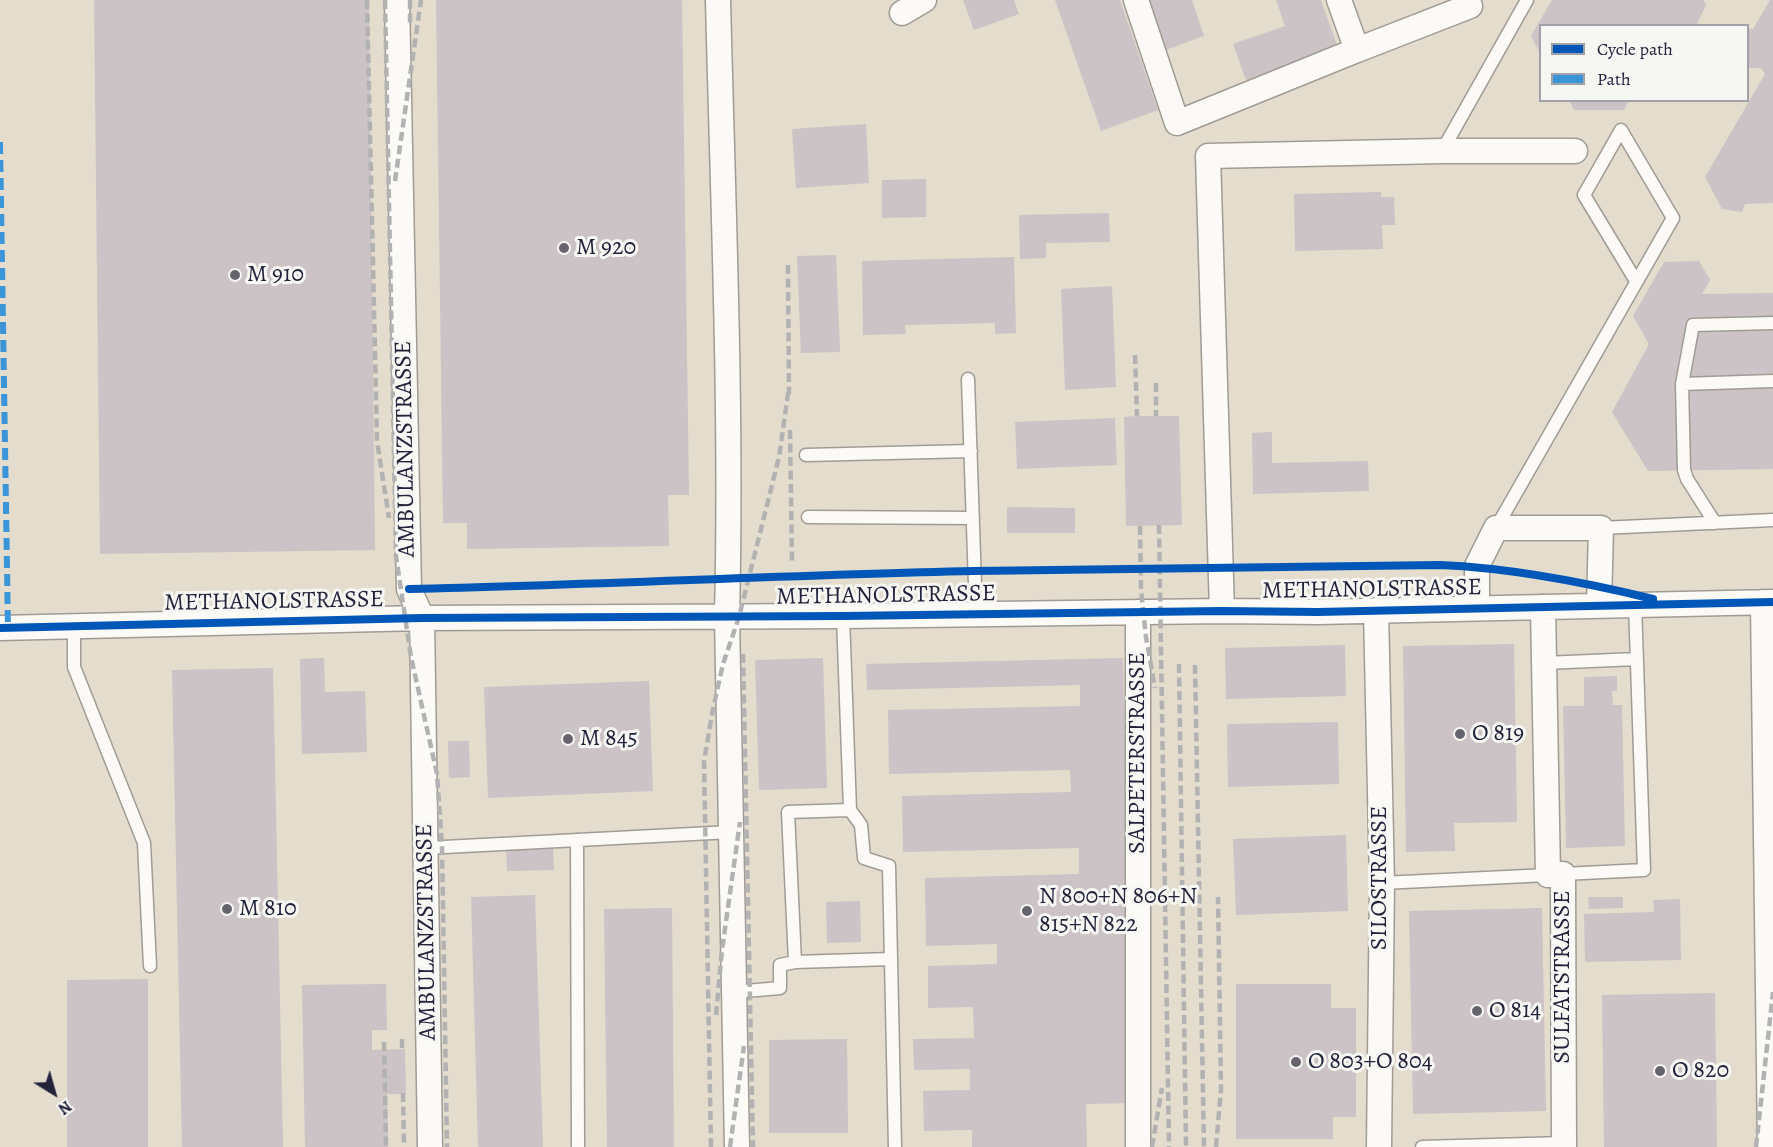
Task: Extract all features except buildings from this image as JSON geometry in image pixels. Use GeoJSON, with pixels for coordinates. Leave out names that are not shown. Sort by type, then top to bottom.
{"type":"FeatureCollection","features":[{"type":"Feature","properties":{"kind":"street","name":"AMBULANZSTRASSE"},"geometry":{"type":"LineString","coordinates":[[397,0],[409,589],[422,618],[430,1147]]}},
{"type":"Feature","properties":{"kind":"street"},"geometry":{"type":"LineString","coordinates":[[718,0],[727,400],[727,617],[737,1147]]}},
{"type":"Feature","properties":{"kind":"street"},"geometry":{"type":"LineString","coordinates":[[902,13],[924,0]]}},
{"type":"Feature","properties":{"kind":"street"},"geometry":{"type":"LineString","coordinates":[[1136,0],[1177,123],[1470,6]]}},
{"type":"Feature","properties":{"kind":"street"},"geometry":{"type":"LineString","coordinates":[[1339,0],[1357,50]]}},
{"type":"Feature","properties":{"kind":"street"},"geometry":{"type":"LineString","coordinates":[[1221,611],[1208,156],[1442,151],[1575,151]]}},
{"type":"Feature","properties":{"kind":"street"},"geometry":{"type":"LineString","coordinates":[[1477,607],[1477,567],[1496,528],[1601,528],[1599,606]]}},
{"type":"Feature","properties":{"kind":"street","name":"METHANOLSTRASSE"},"geometry":{"type":"LineString","coordinates":[[0,628],[422,618],[1318,612],[1768,602]]}},
{"type":"Feature","properties":{"kind":"street"},"geometry":{"type":"LineString","coordinates":[[1768,602],[1770,1147]]}},
{"type":"Feature","properties":{"kind":"street","name":"SULFATSTRASSE"},"geometry":{"type":"LineString","coordinates":[[1543,607],[1556,874],[1564,1145]]}},
{"type":"Feature","properties":{"kind":"street","name":"SILOSTRASSE"},"geometry":{"type":"LineString","coordinates":[[1376,610],[1382,883],[1379,1147]]}},
{"type":"Feature","properties":{"kind":"street","name":"SALPETERSTRASSE"},"geometry":{"type":"LineString","coordinates":[[1138,612],[1138,1147]]}},
{"type":"Feature","properties":{"kind":"lane"},"geometry":{"type":"LineString","coordinates":[[1442,151],[1527,0]]}},
{"type":"Feature","properties":{"kind":"lane"},"geometry":{"type":"LineString","coordinates":[[1496,528],[1673,218],[1621,130],[1584,195],[1636,281]]}},
{"type":"Feature","properties":{"kind":"lane"},"geometry":{"type":"LineString","coordinates":[[1715,523],[1687,479],[1684,470],[1682,384],[1693,325],[1773,323]]}},
{"type":"Feature","properties":{"kind":"lane"},"geometry":{"type":"LineString","coordinates":[[968,379],[976,614]]}},
{"type":"Feature","properties":{"kind":"lane"},"geometry":{"type":"LineString","coordinates":[[1682,384],[1773,381]]}},
{"type":"Feature","properties":{"kind":"lane"},"geometry":{"type":"LineString","coordinates":[[806,455],[971,451]]}},
{"type":"Feature","properties":{"kind":"lane"},"geometry":{"type":"LineString","coordinates":[[808,517],[973,518]]}},
{"type":"Feature","properties":{"kind":"lane"},"geometry":{"type":"LineString","coordinates":[[1601,528],[1773,520]]}},
{"type":"Feature","properties":{"kind":"lane"},"geometry":{"type":"LineString","coordinates":[[1382,883],[1644,870],[1635,604]]}},
{"type":"Feature","properties":{"kind":"lane"},"geometry":{"type":"LineString","coordinates":[[843,616],[850,810],[861,825],[864,858],[889,866],[895,1147]]}},
{"type":"Feature","properties":{"kind":"lane"},"geometry":{"type":"LineString","coordinates":[[74,626],[74,667],[144,843],[150,966]]}},
{"type":"Feature","properties":{"kind":"lane"},"geometry":{"type":"LineString","coordinates":[[1544,663],[1637,659]]}},
{"type":"Feature","properties":{"kind":"lane"},"geometry":{"type":"LineString","coordinates":[[795,962],[788,812],[850,810]]}},
{"type":"Feature","properties":{"kind":"lane"},"geometry":{"type":"LineString","coordinates":[[425,848],[731,832]]}},
{"type":"Feature","properties":{"kind":"lane"},"geometry":{"type":"LineString","coordinates":[[577,840],[578,1147]]}},
{"type":"Feature","properties":{"kind":"lane"},"geometry":{"type":"LineString","coordinates":[[734,992],[780,988],[780,965],[795,962],[891,959]]}},
{"type":"Feature","properties":{"kind":"lane"},"geometry":{"type":"LineString","coordinates":[[1422,1147],[1564,1145]]}},
{"type":"Feature","properties":{"kind":"railway"},"geometry":{"type":"LineString","coordinates":[[367,0],[377,441],[389,518]]}},
{"type":"Feature","properties":{"kind":"railway"},"geometry":{"type":"LineString","coordinates":[[385,0],[396,556],[411,657],[437,774],[442,847],[447,1147]]}},
{"type":"Feature","properties":{"kind":"railway"},"geometry":{"type":"LineString","coordinates":[[410,0],[410,27]]}},
{"type":"Feature","properties":{"kind":"railway"},"geometry":{"type":"LineString","coordinates":[[395,181],[421,0]]}},
{"type":"Feature","properties":{"kind":"railway"},"geometry":{"type":"LineString","coordinates":[[788,265],[789,394]]}},
{"type":"Feature","properties":{"kind":"railway"},"geometry":{"type":"LineString","coordinates":[[1135,355],[1137,416]]}},
{"type":"Feature","properties":{"kind":"railway"},"geometry":{"type":"LineString","coordinates":[[1156,383],[1156,416]]}},
{"type":"Feature","properties":{"kind":"railway"},"geometry":{"type":"LineString","coordinates":[[711,1147],[704,761],[723,664],[739,617],[779,457],[789,387]]}},
{"type":"Feature","properties":{"kind":"railway"},"geometry":{"type":"LineString","coordinates":[[790,430],[792,561]]}},
{"type":"Feature","properties":{"kind":"railway"},"geometry":{"type":"LineString","coordinates":[[1159,525],[1169,1147]]}},
{"type":"Feature","properties":{"kind":"railway"},"geometry":{"type":"LineString","coordinates":[[1140,526],[1141,590],[1155,688]]}},
{"type":"Feature","properties":{"kind":"railway"},"geometry":{"type":"LineString","coordinates":[[743,654],[753,1147]]}},
{"type":"Feature","properties":{"kind":"railway"},"geometry":{"type":"LineString","coordinates":[[1179,664],[1186,1147]]}},
{"type":"Feature","properties":{"kind":"railway"},"geometry":{"type":"LineString","coordinates":[[1195,665],[1204,1147]]}},
{"type":"Feature","properties":{"kind":"railway"},"geometry":{"type":"LineString","coordinates":[[716,1015],[722,950],[740,822]]}},
{"type":"Feature","properties":{"kind":"railway"},"geometry":{"type":"LineString","coordinates":[[1216,1147],[1221,1089],[1218,897]]}},
{"type":"Feature","properties":{"kind":"railway"},"geometry":{"type":"LineString","coordinates":[[1756,1147],[1773,992]]}},
{"type":"Feature","properties":{"kind":"railway"},"geometry":{"type":"LineString","coordinates":[[402,1039],[402,1050]]}},
{"type":"Feature","properties":{"kind":"railway"},"geometry":{"type":"LineString","coordinates":[[384,1042],[386,1147]]}},
{"type":"Feature","properties":{"kind":"railway"},"geometry":{"type":"LineString","coordinates":[[730,1147],[744,1046]]}},
{"type":"Feature","properties":{"kind":"railway"},"geometry":{"type":"LineString","coordinates":[[1152,1147],[1162,1088]]}},
{"type":"Feature","properties":{"kind":"railway"},"geometry":{"type":"LineString","coordinates":[[403,1093],[404,1147]]}},
{"type":"Feature","properties":{"kind":"marked path"},"geometry":{"type":"LineString","coordinates":[[0,142],[8,628]]}},
{"type":"Feature","properties":{"kind":"cycle path"},"geometry":{"type":"LineString","coordinates":[[409,589],[974,571],[1440,565],[1494,569],[1548,577],[1653,599]]}},
{"type":"Feature","properties":{"kind":"cycle path"},"geometry":{"type":"LineString","coordinates":[[0,628],[422,618],[1318,612],[1773,602]]}},
{"type":"Feature","properties":{"kind":"place","name":"M 920"},"geometry":{"type":"Point","coordinates":[564,248]}},
{"type":"Feature","properties":{"kind":"place","name":"M 910"},"geometry":{"type":"Point","coordinates":[235,275]}},
{"type":"Feature","properties":{"kind":"place","name":"O 819"},"geometry":{"type":"Point","coordinates":[1460,734]}},
{"type":"Feature","properties":{"kind":"place","name":"M 845"},"geometry":{"type":"Point","coordinates":[568,739]}},
{"type":"Feature","properties":{"kind":"place","name":"M 810"},"geometry":{"type":"Point","coordinates":[227,909]}},
{"type":"Feature","properties":{"kind":"place","name":"N 800+N 806+N 815+N 822"},"geometry":{"type":"Point","coordinates":[1027,911]}},
{"type":"Feature","properties":{"kind":"place","name":"O 814"},"geometry":{"type":"Point","coordinates":[1477,1011]}},
{"type":"Feature","properties":{"kind":"place","name":"O 803+O 804"},"geometry":{"type":"Point","coordinates":[1296,1062]}},
{"type":"Feature","properties":{"kind":"place","name":"O 820"},"geometry":{"type":"Point","coordinates":[1660,1071]}}]}
